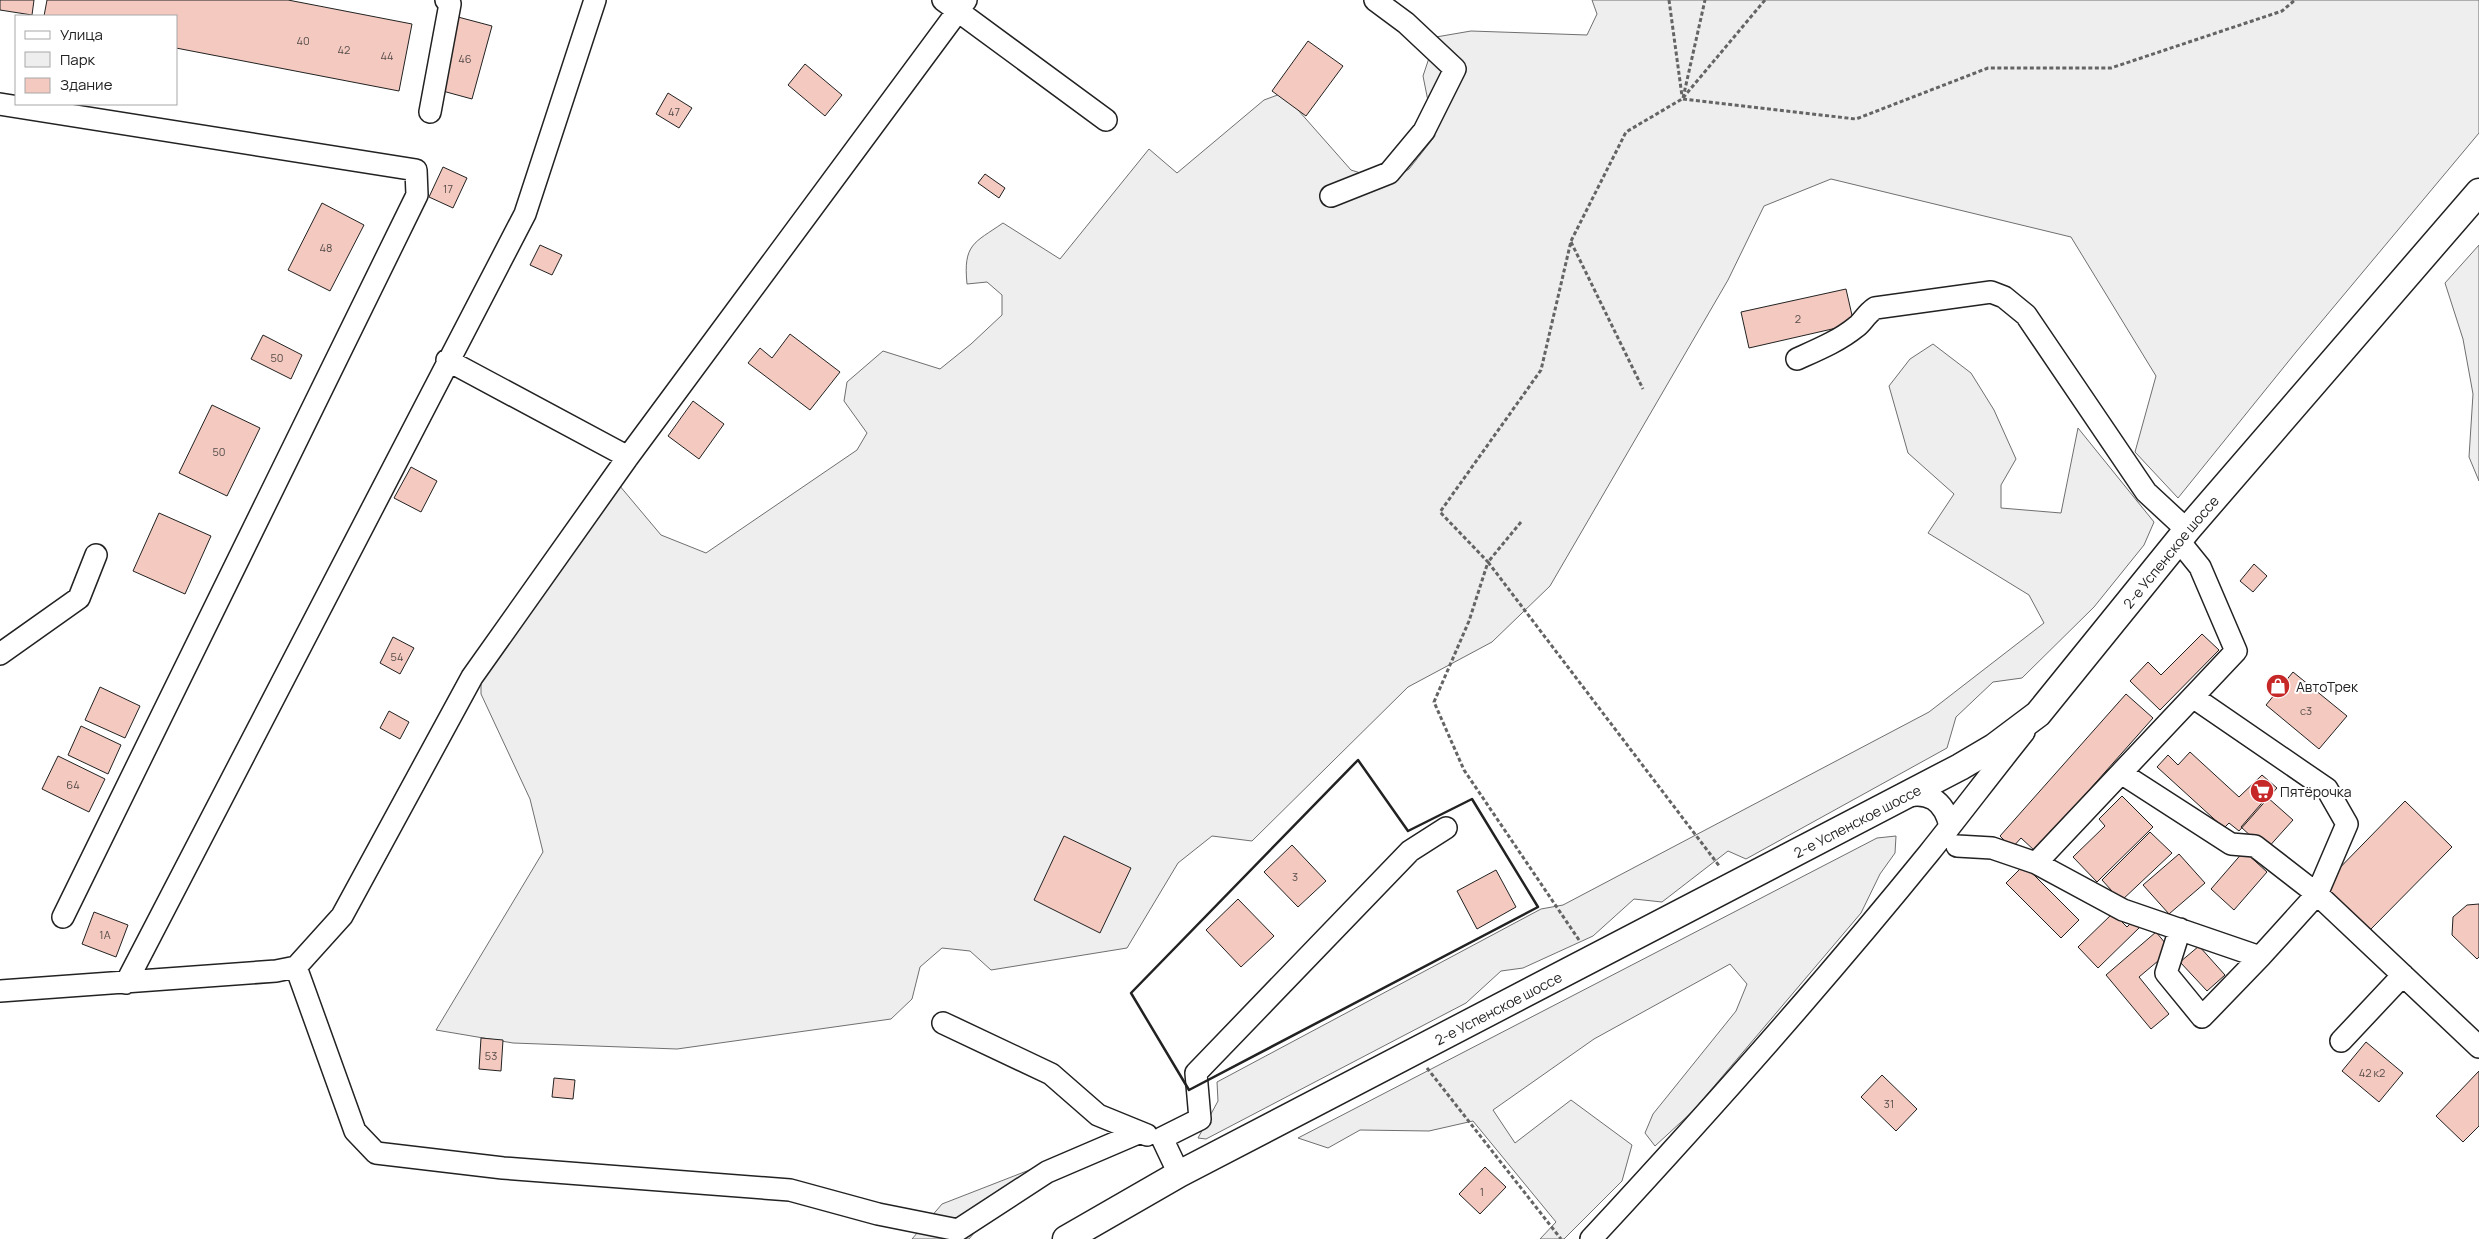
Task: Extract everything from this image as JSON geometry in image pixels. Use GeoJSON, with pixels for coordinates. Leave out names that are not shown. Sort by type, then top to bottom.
{"type":"FeatureCollection","features":[{"type":"Feature","properties":{"kind":"main road","name":"2-е Успенское шоссе"},"geometry":{"type":"LineString","coordinates":[[1066,1239],[1179,1174],[1593,960],[1994,747],[2038,714],[2183,536],[2479,192]]}},
{"type":"Feature","properties":{"kind":"street"},"geometry":{"type":"LineString","coordinates":[[430,112],[450,4],[446,0]]}},
{"type":"Feature","properties":{"kind":"street"},"geometry":{"type":"LineString","coordinates":[[126,983],[447,360],[525,214],[595,0]]}},
{"type":"Feature","properties":{"kind":"street"},"geometry":{"type":"LineString","coordinates":[[1331,196],[1389,173],[1424,131],[1455,69],[1406,22],[1375,0]]}},
{"type":"Feature","properties":{"kind":"street"},"geometry":{"type":"LineString","coordinates":[[0,991],[276,971],[296,966],[342,916],[472,677],[628,457],[956,4],[1106,120]]}},
{"type":"Feature","properties":{"kind":"street"},"geometry":{"type":"LineString","coordinates":[[0,104],[416,170],[417,195],[63,917]]}},
{"type":"Feature","properties":{"kind":"street"},"geometry":{"type":"LineString","coordinates":[[1797,359],[1840,339],[1858,327],[1864,316],[1875,308],[1991,292],[2004,297],[2026,315],[2146,492],[2183,536],[2200,567],[2236,651],[2036,863]]}},
{"type":"Feature","properties":{"kind":"street"},"geometry":{"type":"LineString","coordinates":[[447,360],[628,457]]}},
{"type":"Feature","properties":{"kind":"street"},"geometry":{"type":"LineString","coordinates":[[0,654],[79,598],[96,555]]}},
{"type":"Feature","properties":{"kind":"street"},"geometry":{"type":"LineString","coordinates":[[2180,929],[2166,973],[2202,1017],[2317,894],[2347,824],[2327,789],[2192,697]]}},
{"type":"Feature","properties":{"kind":"street"},"geometry":{"type":"LineString","coordinates":[[1591,1239],[1676,1149],[1950,826],[2038,714]]}},
{"type":"Feature","properties":{"kind":"street"},"geometry":{"type":"LineString","coordinates":[[2121,773],[2231,844],[2255,846],[2317,894],[2479,1047]]}},
{"type":"Feature","properties":{"kind":"street"},"geometry":{"type":"LineString","coordinates":[[1902,797],[1914,794],[1934,798],[1943,807],[1950,826]]}},
{"type":"Feature","properties":{"kind":"street"},"geometry":{"type":"LineString","coordinates":[[943,1023],[1051,1074],[1098,1116],[1138,1133],[1162,1138],[1200,1120],[1196,1073],[1410,851],[1446,828]]}},
{"type":"Feature","properties":{"kind":"street"},"geometry":{"type":"LineString","coordinates":[[1957,846],[1992,848],[2036,863],[2123,910],[2260,957]]}},
{"type":"Feature","properties":{"kind":"street"},"geometry":{"type":"LineString","coordinates":[[296,966],[355,1131],[376,1153],[503,1168],[790,1190],[878,1214],[958,1230],[1047,1172],[1138,1133]]}},
{"type":"Feature","properties":{"kind":"street"},"geometry":{"type":"LineString","coordinates":[[2341,1040],[2403,975]]}},
{"type":"Feature","properties":{"kind":"street"},"geometry":{"type":"LineString","coordinates":[[1162,1138],[1179,1174]]}},
{"type":"Feature","properties":{"kind":"path"},"geometry":{"type":"LineString","coordinates":[[1670,0],[1682,99]]}},
{"type":"Feature","properties":{"kind":"path"},"geometry":{"type":"LineString","coordinates":[[1682,99],[1705,0]]}},
{"type":"Feature","properties":{"kind":"path"},"geometry":{"type":"LineString","coordinates":[[1734,886],[1488,562],[1440,512],[1541,370],[1571,241],[1626,132],[1682,99],[1765,0]]}},
{"type":"Feature","properties":{"kind":"path"},"geometry":{"type":"LineString","coordinates":[[1682,99],[1856,119],[1988,68],[2111,68],[2282,11],[2295,0]]}},
{"type":"Feature","properties":{"kind":"path"},"geometry":{"type":"LineString","coordinates":[[1571,241],[1643,389]]}},
{"type":"Feature","properties":{"kind":"path"},"geometry":{"type":"LineString","coordinates":[[1521,522],[1488,562],[1469,621],[1434,702],[1464,770],[1593,960]]}},
{"type":"Feature","properties":{"kind":"path"},"geometry":{"type":"LineString","coordinates":[[1414,1053],[1560,1239]]}},
{"type":"Feature","properties":{"kind":"green space"},"geometry":{"type":"Polygon","coordinates":[[[1592,0],[2479,0],[2479,133],[2296,352],[2178,498],[2135,452],[2156,376],[2071,237],[1831,179],[1764,206],[1728,280],[1550,586],[1492,642],[1408,687],[1252,841],[1212,836],[1178,863],[1127,948],[991,970],[970,951],[942,948],[920,967],[912,999],[891,1019],[677,1049],[513,1043],[436,1030],[543,852],[530,799],[481,694],[481,672],[619,485],[661,535],[706,553],[857,450],[867,433],[844,401],[847,382],[883,351],[940,369],[971,344],[1002,315],[1002,295],[987,282],[967,284],[966,271],[969,252],[973,246],[1003,223],[1060,259],[1149,149],[1177,173],[1264,100],[1283,93],[1351,170],[1389,182],[1409,169],[1435,136],[1423,76],[1436,37],[1471,31],[1587,35],[1597,14],[1592,0]]]}},
{"type":"Feature","properties":{"kind":"green space"},"geometry":{"type":"Polygon","coordinates":[[[2479,245],[2479,481],[2469,457],[2473,394],[2463,339],[2445,283],[2479,245]]]}},
{"type":"Feature","properties":{"kind":"green space"},"geometry":{"type":"Polygon","coordinates":[[[1933,344],[1971,373],[1994,410],[2016,459],[2001,485],[2001,508],[2061,513],[2078,428],[2154,522],[2144,545],[2094,607],[2022,678],[1993,682],[1956,717],[1947,748],[1746,859],[1728,851],[1662,902],[1634,899],[1593,936],[1523,968],[1501,971],[1466,1003],[1206,1139],[1198,1138],[1218,1101],[1217,1082],[1541,909],[1563,905],[1929,712],[2044,623],[2029,595],[1928,533],[1954,494],[1908,453],[1889,386],[1910,359],[1933,344]]]}},
{"type":"Feature","properties":{"kind":"green space"},"geometry":{"type":"Polygon","coordinates":[[[1896,836],[1895,853],[1880,874],[1861,913],[1693,1111],[1655,1146],[1645,1133],[1653,1114],[1736,1011],[1747,984],[1730,964],[1594,1039],[1493,1110],[1515,1143],[1571,1100],[1632,1145],[1622,1181],[1564,1239],[1540,1239],[1556,1222],[1473,1121],[1429,1131],[1360,1130],[1328,1148],[1298,1138],[1877,838],[1896,836]]]}},
{"type":"Feature","properties":{"kind":"green space"},"geometry":{"type":"Polygon","coordinates":[[[1127,1132],[980,1226],[969,1239],[912,1239],[942,1204],[1127,1132]]]}},
{"type":"Feature","properties":{"kind":"building"},"geometry":{"type":"Polygon","coordinates":[[[0,0],[34,0],[32,15],[0,10],[0,0]]]}},
{"type":"Feature","properties":{"kind":"building"},"geometry":{"type":"Polygon","coordinates":[[[47,0],[288,0],[412,24],[399,91],[178,48],[178,15],[44,15],[47,0]]]}},
{"type":"Feature","properties":{"kind":"building"},"geometry":{"type":"Polygon","coordinates":[[[458,17],[492,26],[472,99],[439,90],[458,17]]]}},
{"type":"Feature","properties":{"kind":"building"},"geometry":{"type":"Polygon","coordinates":[[[1308,41],[1343,66],[1306,116],[1272,91],[1308,41]]]}},
{"type":"Feature","properties":{"kind":"building"},"geometry":{"type":"Polygon","coordinates":[[[805,64],[842,95],[825,116],[788,85],[805,64]]]}},
{"type":"Feature","properties":{"kind":"building"},"geometry":{"type":"Polygon","coordinates":[[[668,93],[692,108],[679,128],[656,114],[668,93]]]}},
{"type":"Feature","properties":{"kind":"building"},"geometry":{"type":"Polygon","coordinates":[[[443,167],[467,178],[453,208],[429,197],[443,167]]]}},
{"type":"Feature","properties":{"kind":"building"},"geometry":{"type":"Polygon","coordinates":[[[985,174],[1005,188],[999,198],[978,183],[985,174]]]}},
{"type":"Feature","properties":{"kind":"building"},"geometry":{"type":"Polygon","coordinates":[[[322,203],[364,225],[330,291],[288,270],[322,203]]]}},
{"type":"Feature","properties":{"kind":"building"},"geometry":{"type":"Polygon","coordinates":[[[540,245],[562,255],[552,275],[530,265],[540,245]]]}},
{"type":"Feature","properties":{"kind":"building"},"geometry":{"type":"Polygon","coordinates":[[[1846,289],[1854,324],[1749,348],[1741,312],[1846,289]]]}},
{"type":"Feature","properties":{"kind":"building"},"geometry":{"type":"Polygon","coordinates":[[[790,334],[840,372],[810,410],[748,363],[760,348],[772,358],[790,334]]]}},
{"type":"Feature","properties":{"kind":"building"},"geometry":{"type":"Polygon","coordinates":[[[263,335],[302,355],[291,379],[251,359],[263,335]]]}},
{"type":"Feature","properties":{"kind":"building"},"geometry":{"type":"Polygon","coordinates":[[[693,401],[724,424],[699,459],[668,436],[693,401]]]}},
{"type":"Feature","properties":{"kind":"building"},"geometry":{"type":"Polygon","coordinates":[[[212,405],[260,428],[227,496],[179,473],[212,405]]]}},
{"type":"Feature","properties":{"kind":"building"},"geometry":{"type":"Polygon","coordinates":[[[411,467],[437,481],[421,512],[394,498],[411,467]]]}},
{"type":"Feature","properties":{"kind":"building"},"geometry":{"type":"Polygon","coordinates":[[[159,513],[211,536],[185,594],[133,571],[159,513]]]}},
{"type":"Feature","properties":{"kind":"building"},"geometry":{"type":"Polygon","coordinates":[[[2254,564],[2267,576],[2253,592],[2240,581],[2254,564]]]}},
{"type":"Feature","properties":{"kind":"building"},"geometry":{"type":"Polygon","coordinates":[[[2202,634],[2219,650],[2160,710],[2130,681],[2148,662],[2161,675],[2202,634]]]}},
{"type":"Feature","properties":{"kind":"building"},"geometry":{"type":"Polygon","coordinates":[[[393,637],[414,648],[400,674],[380,663],[393,637]]]}},
{"type":"Feature","properties":{"kind":"building"},"geometry":{"type":"Polygon","coordinates":[[[2293,672],[2347,716],[2319,749],[2266,705],[2293,672]]]}},
{"type":"Feature","properties":{"kind":"building"},"geometry":{"type":"Polygon","coordinates":[[[100,687],[140,706],[125,738],[85,720],[100,687]]]}},
{"type":"Feature","properties":{"kind":"building"},"geometry":{"type":"Polygon","coordinates":[[[2126,694],[2153,718],[2035,851],[2021,838],[2012,848],[2000,836],[2126,694]]]}},
{"type":"Feature","properties":{"kind":"building"},"geometry":{"type":"Polygon","coordinates":[[[389,711],[409,722],[400,739],[380,728],[389,711]]]}},
{"type":"Feature","properties":{"kind":"building"},"geometry":{"type":"Polygon","coordinates":[[[81,726],[121,745],[108,774],[68,755],[81,726]]]}},
{"type":"Feature","properties":{"kind":"building"},"geometry":{"type":"Polygon","coordinates":[[[2190,752],[2239,797],[2262,775],[2277,788],[2239,831],[2229,823],[2224,828],[2157,767],[2168,755],[2178,765],[2190,752]]]}},
{"type":"Feature","properties":{"kind":"building"},"geometry":{"type":"Polygon","coordinates":[[[58,756],[105,779],[89,812],[42,789],[58,756]]]}},
{"type":"Feature","properties":{"kind":"building"},"geometry":{"type":"Polygon","coordinates":[[[2122,796],[2153,827],[2097,882],[2073,857],[2105,826],[2099,819],[2122,796]]]}},
{"type":"Feature","properties":{"kind":"building"},"geometry":{"type":"Polygon","coordinates":[[[2267,797],[2293,820],[2266,850],[2241,827],[2267,797]]]}},
{"type":"Feature","properties":{"kind":"building"},"geometry":{"type":"Polygon","coordinates":[[[2405,801],[2452,847],[2370,930],[2323,885],[2405,801]]]}},
{"type":"Feature","properties":{"kind":"building"},"geometry":{"type":"Polygon","coordinates":[[[2150,832],[2172,853],[2121,901],[2102,880],[2150,832]]]}},
{"type":"Feature","properties":{"kind":"building"},"geometry":{"type":"Polygon","coordinates":[[[1064,836],[1131,868],[1100,933],[1034,900],[1064,836]]]}},
{"type":"Feature","properties":{"kind":"building"},"geometry":{"type":"Polygon","coordinates":[[[1292,845],[1326,881],[1298,907],[1264,872],[1292,845]]]}},
{"type":"Feature","properties":{"kind":"building"},"geometry":{"type":"Polygon","coordinates":[[[2244,851],[2267,872],[2234,910],[2211,889],[2244,851]]]}},
{"type":"Feature","properties":{"kind":"building"},"geometry":{"type":"Polygon","coordinates":[[[2179,854],[2205,883],[2169,914],[2143,885],[2179,854]]]}},
{"type":"Feature","properties":{"kind":"building"},"geometry":{"type":"Polygon","coordinates":[[[2024,865],[2079,920],[2061,938],[2006,883],[2024,865]]]}},
{"type":"Feature","properties":{"kind":"building"},"geometry":{"type":"Polygon","coordinates":[[[1496,870],[1516,907],[1477,929],[1457,891],[1496,870]]]}},
{"type":"Feature","properties":{"kind":"building"},"geometry":{"type":"Polygon","coordinates":[[[1238,899],[1274,936],[1241,967],[1206,930],[1238,899]]]}},
{"type":"Feature","properties":{"kind":"building"},"geometry":{"type":"Polygon","coordinates":[[[2479,904],[2479,957],[2477,959],[2452,935],[2453,917],[2467,905],[2479,904]]]}},
{"type":"Feature","properties":{"kind":"building"},"geometry":{"type":"Polygon","coordinates":[[[94,912],[128,925],[116,957],[82,944],[94,912]]]}},
{"type":"Feature","properties":{"kind":"building"},"geometry":{"type":"Polygon","coordinates":[[[2113,913],[2127,927],[2134,920],[2140,927],[2098,968],[2078,947],[2113,913]]]}},
{"type":"Feature","properties":{"kind":"building"},"geometry":{"type":"Polygon","coordinates":[[[2156,932],[2171,950],[2139,977],[2169,1014],[2151,1029],[2106,975],[2156,932]]]}},
{"type":"Feature","properties":{"kind":"building"},"geometry":{"type":"Polygon","coordinates":[[[2199,946],[2225,975],[2207,991],[2180,962],[2199,946]]]}},
{"type":"Feature","properties":{"kind":"building"},"geometry":{"type":"Polygon","coordinates":[[[481,1038],[503,1040],[501,1071],[479,1069],[481,1038]]]}},
{"type":"Feature","properties":{"kind":"building"},"geometry":{"type":"Polygon","coordinates":[[[2366,1042],[2403,1073],[2379,1102],[2342,1071],[2366,1042]]]}},
{"type":"Feature","properties":{"kind":"building"},"geometry":{"type":"Polygon","coordinates":[[[2479,1071],[2479,1126],[2463,1142],[2436,1116],[2479,1071]]]}},
{"type":"Feature","properties":{"kind":"building"},"geometry":{"type":"Polygon","coordinates":[[[1882,1075],[1917,1109],[1896,1131],[1861,1097],[1882,1075]]]}},
{"type":"Feature","properties":{"kind":"building"},"geometry":{"type":"Polygon","coordinates":[[[554,1078],[575,1080],[573,1099],[552,1097],[554,1078]]]}},
{"type":"Feature","properties":{"kind":"building"},"geometry":{"type":"Polygon","coordinates":[[[1485,1167],[1506,1187],[1480,1214],[1459,1194],[1485,1167]]]}},
{"type":"Feature","properties":{"kind":"wall"},"geometry":{"type":"LineString","coordinates":[[1358,760],[1408,831],[1472,799],[1538,907],[1189,1090],[1131,993],[1358,760]]}},
{"type":"Feature","properties":{"kind":"place","name":"АвтоТрек"},"geometry":{"type":"Point","coordinates":[2278,686]}},
{"type":"Feature","properties":{"kind":"place","name":"Пятёрочка"},"geometry":{"type":"Point","coordinates":[2262,791]}}]}
